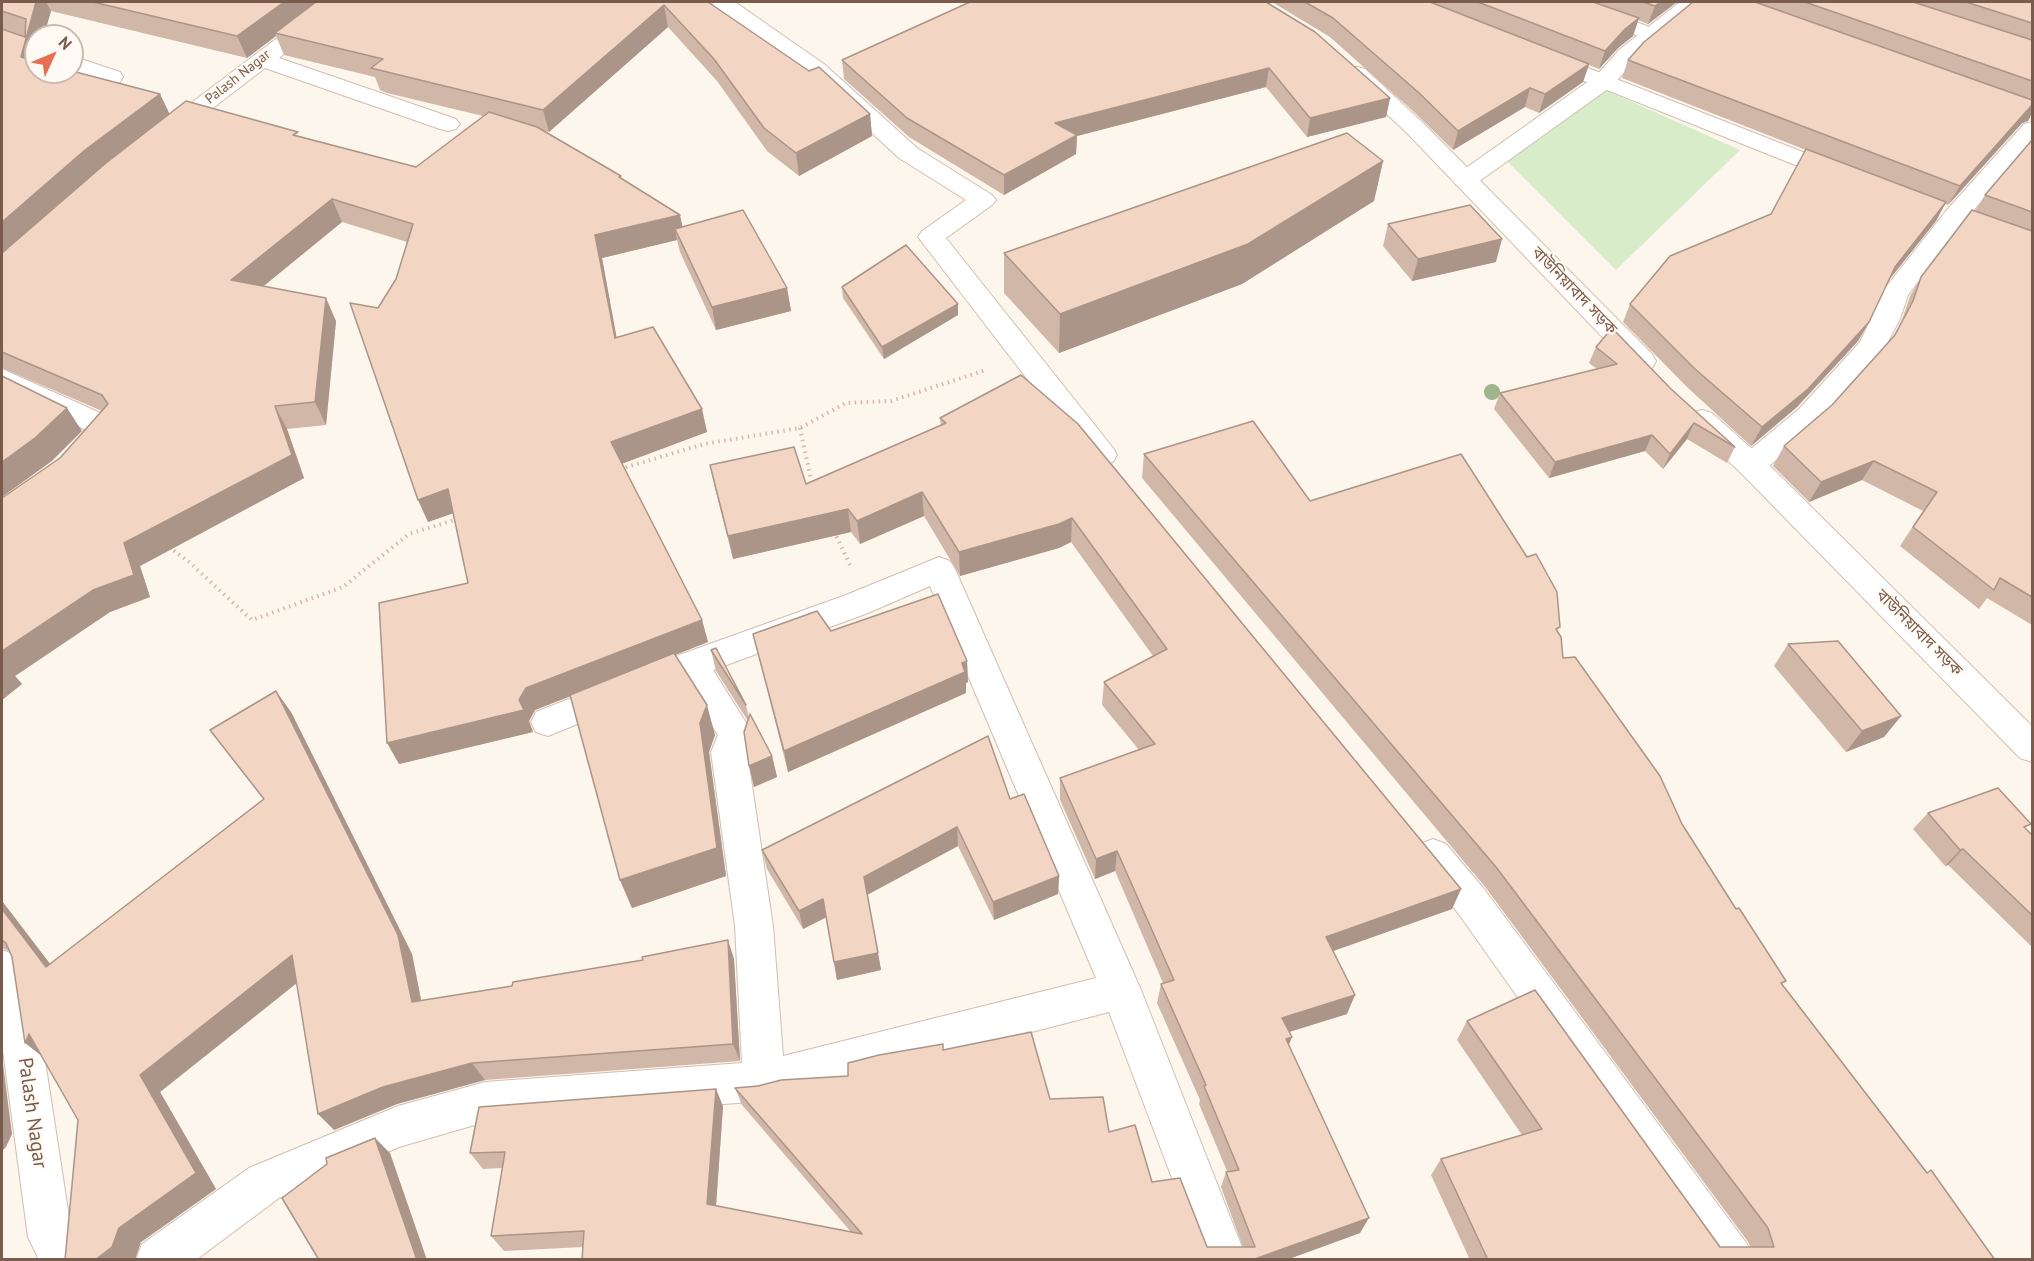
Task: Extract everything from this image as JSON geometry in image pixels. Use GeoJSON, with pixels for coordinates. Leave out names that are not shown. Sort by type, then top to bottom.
{"type":"FeatureCollection","features":[{"type":"Feature","properties":{"kind":"street","name":"Palash Nagar"},"geometry":{"type":"LineString","coordinates":[[153,144],[261,58],[338,2]]}},
{"type":"Feature","properties":{"kind":"street"},"geometry":{"type":"LineString","coordinates":[[722,2],[816,69],[908,153],[983,200],[930,237],[1120,477]]}},
{"type":"Feature","properties":{"kind":"street"},"geometry":{"type":"LineString","coordinates":[[1465,180],[1604,81],[1628,54],[1693,2]]}},
{"type":"Feature","properties":{"kind":"street"},"geometry":{"type":"LineString","coordinates":[[261,58],[448,124]]}},
{"type":"Feature","properties":{"kind":"street","name":"বাউনিয়াবাদ সড়ক"},"geometry":{"type":"LineString","coordinates":[[1338,59],[1415,128],[1659,379]]}},
{"type":"Feature","properties":{"kind":"street"},"geometry":{"type":"LineString","coordinates":[[84,67],[112,77]]}},
{"type":"Feature","properties":{"kind":"street"},"geometry":{"type":"LineString","coordinates":[[1751,465],[1809,416],[1872,347],[1886,319],[1895,292],[1955,217],[2029,117]]}},
{"type":"Feature","properties":{"kind":"street"},"geometry":{"type":"LineString","coordinates":[[2,378],[106,427],[64,471]]}},
{"type":"Feature","properties":{"kind":"street","name":"বাউনিয়াবাদ সড়ক"},"geometry":{"type":"LineString","coordinates":[[1684,403],[1751,465],[2032,748]]}},
{"type":"Feature","properties":{"kind":"street"},"geometry":{"type":"LineString","coordinates":[[548,722],[691,664],[857,604],[939,568],[1121,990],[1225,1260]]}},
{"type":"Feature","properties":{"kind":"street"},"geometry":{"type":"LineString","coordinates":[[691,664],[735,734],[729,752],[754,926],[764,1081]]}},
{"type":"Feature","properties":{"kind":"street"},"geometry":{"type":"LineString","coordinates":[[1410,828],[1471,901],[1731,1260]]}},
{"type":"Feature","properties":{"kind":"street","name":"Palash Nagar"},"geometry":{"type":"LineString","coordinates":[[2,968],[12,976],[50,1237],[64,1260]]}},
{"type":"Feature","properties":{"kind":"street"},"geometry":{"type":"LineString","coordinates":[[158,1260],[264,1184],[398,1127],[485,1102],[764,1081],[1121,990]]}},
{"type":"Feature","properties":{"kind":"lane"},"geometry":{"type":"LineString","coordinates":[[1562,2],[1653,35]]}},
{"type":"Feature","properties":{"kind":"lane"},"geometry":{"type":"LineString","coordinates":[[1526,50],[1860,182]]}},
{"type":"Feature","properties":{"kind":"path"},"geometry":{"type":"LineString","coordinates":[[613,472],[704,444],[800,428],[846,403],[891,401],[1024,358]]}},
{"type":"Feature","properties":{"kind":"path"},"geometry":{"type":"LineString","coordinates":[[800,428],[814,491]]}},
{"type":"Feature","properties":{"kind":"path"},"geometry":{"type":"LineString","coordinates":[[160,541],[189,562],[252,620],[343,587],[409,534],[466,517]]}},
{"type":"Feature","properties":{"kind":"path"},"geometry":{"type":"LineString","coordinates":[[833,529],[854,576],[857,604]]}},
{"type":"Feature","properties":{"kind":"green space"},"geometry":{"type":"Polygon","coordinates":[[[1603,89],[1740,150],[1616,270],[1501,155],[1603,89]]]}},
{"type":"Feature","properties":{"kind":"building"},"geometry":{"type":"Polygon","coordinates":[[[2,2],[36,2],[30,24],[26,24],[26,19],[2,11],[2,2]]]}},
{"type":"Feature","properties":{"kind":"building"},"geometry":{"type":"Polygon","coordinates":[[[93,2],[284,2],[237,36],[93,2]]]}},
{"type":"Feature","properties":{"kind":"building"},"geometry":{"type":"Polygon","coordinates":[[[316,2],[708,2],[809,71],[819,67],[870,114],[796,153],[764,128],[714,59],[664,5],[543,110],[371,68],[383,59],[275,33],[316,2]]]}},
{"type":"Feature","properties":{"kind":"building"},"geometry":{"type":"Polygon","coordinates":[[[970,2],[1266,2],[1315,32],[1390,98],[1310,118],[1269,68],[1055,123],[1077,135],[1004,175],[907,118],[842,60],[970,2]]]}},
{"type":"Feature","properties":{"kind":"building"},"geometry":{"type":"Polygon","coordinates":[[[1305,2],[1430,2],[1589,64],[1545,94],[1530,88],[1458,131],[1418,92],[1333,18],[1305,2]]]}},
{"type":"Feature","properties":{"kind":"building"},"geometry":{"type":"Polygon","coordinates":[[[1478,2],[1593,2],[1639,18],[1625,29],[1605,51],[1478,2]]]}},
{"type":"Feature","properties":{"kind":"building"},"geometry":{"type":"Polygon","coordinates":[[[1643,2],[1660,2],[1655,6],[1643,2]]]}},
{"type":"Feature","properties":{"kind":"building"},"geometry":{"type":"Polygon","coordinates":[[[1693,2],[1755,2],[2032,100],[2032,105],[1960,186],[1628,60],[1644,42],[1693,2]]]}},
{"type":"Feature","properties":{"kind":"building"},"geometry":{"type":"Polygon","coordinates":[[[1805,2],[1913,2],[2032,40],[2032,81],[1805,2]]]}},
{"type":"Feature","properties":{"kind":"building"},"geometry":{"type":"Polygon","coordinates":[[[1966,2],[2032,2],[2032,23],[1966,2]]]}},
{"type":"Feature","properties":{"kind":"building"},"geometry":{"type":"Polygon","coordinates":[[[2,29],[24,37],[21,57],[24,58],[24,84],[84,84],[84,74],[160,94],[85,150],[2,222],[2,29]]]}},
{"type":"Feature","properties":{"kind":"building"},"geometry":{"type":"Polygon","coordinates":[[[186,101],[298,132],[293,135],[416,167],[489,112],[537,127],[621,176],[619,177],[680,215],[595,235],[615,338],[653,327],[702,409],[611,442],[702,620],[526,688],[519,700],[524,710],[387,743],[379,603],[468,583],[448,489],[418,500],[350,303],[378,308],[396,279],[413,224],[332,199],[231,280],[326,298],[315,402],[275,406],[292,455],[124,543],[134,575],[93,590],[2,651],[2,498],[60,458],[108,404],[102,395],[2,352],[2,253],[106,163],[186,101]]]}},
{"type":"Feature","properties":{"kind":"building"},"geometry":{"type":"Polygon","coordinates":[[[1347,133],[1383,161],[1248,244],[1060,314],[1004,253],[1347,133]]]}},
{"type":"Feature","properties":{"kind":"building"},"geometry":{"type":"Polygon","coordinates":[[[2032,140],[2032,212],[1985,195],[2032,140]]]}},
{"type":"Feature","properties":{"kind":"building"},"geometry":{"type":"Polygon","coordinates":[[[1806,149],[1946,202],[1895,267],[1869,322],[1808,389],[1762,427],[1695,369],[1630,304],[1670,256],[1771,214],[1806,149]]]}},
{"type":"Feature","properties":{"kind":"building"},"geometry":{"type":"Polygon","coordinates":[[[1470,205],[1502,239],[1418,259],[1388,224],[1470,205]]]}},
{"type":"Feature","properties":{"kind":"building"},"geometry":{"type":"Polygon","coordinates":[[[743,210],[787,288],[712,307],[675,229],[743,210]]]}},
{"type":"Feature","properties":{"kind":"building"},"geometry":{"type":"Polygon","coordinates":[[[1972,210],[2032,231],[2032,597],[2000,578],[1994,590],[1913,527],[1937,492],[1874,461],[1821,482],[1784,446],[1832,405],[1895,335],[1913,301],[1921,277],[1972,210]]]}},
{"type":"Feature","properties":{"kind":"building"},"geometry":{"type":"Polygon","coordinates":[[[906,245],[958,304],[882,347],[842,287],[906,245]]]}},
{"type":"Feature","properties":{"kind":"building"},"geometry":{"type":"Polygon","coordinates":[[[1612,328],[1671,389],[1735,447],[1694,423],[1670,454],[1652,435],[1555,462],[1500,393],[1617,364],[1596,347],[1612,328]]]}},
{"type":"Feature","properties":{"kind":"building"},"geometry":{"type":"Polygon","coordinates":[[[1021,375],[1078,424],[1461,889],[1326,937],[1355,995],[1282,1018],[1292,1037],[1286,1039],[1369,1218],[1252,1260],[582,1260],[584,1231],[491,1236],[505,1152],[470,1153],[479,1107],[716,1089],[707,1204],[862,1234],[735,1088],[758,1086],[781,1080],[848,1076],[848,1063],[879,1055],[943,1044],[943,1050],[1031,1032],[1050,1099],[1103,1097],[1109,1132],[1135,1125],[1152,1182],[1180,1178],[1207,1247],[1255,1247],[1226,1172],[1239,1170],[1204,1086],[1206,1085],[1161,984],[1174,980],[1117,851],[1096,859],[1060,778],[1155,744],[1104,682],[1167,649],[1072,518],[1059,524],[959,552],[922,492],[857,521],[848,509],[728,536],[710,465],[794,447],[806,484],[946,423],[940,418],[1021,375]]]}},
{"type":"Feature","properties":{"kind":"building"},"geometry":{"type":"Polygon","coordinates":[[[2,376],[67,408],[35,438],[2,462],[2,376]]]}},
{"type":"Feature","properties":{"kind":"building"},"geometry":{"type":"Polygon","coordinates":[[[1253,421],[1310,501],[1461,454],[1527,557],[1536,554],[1557,592],[1560,627],[1556,629],[1561,637],[1563,658],[1575,657],[1660,776],[1682,824],[1736,909],[1739,908],[1786,981],[1781,983],[1927,1173],[1931,1170],[1995,1260],[1488,1260],[1441,1159],[1542,1129],[1467,1021],[1535,990],[1720,1247],[1774,1247],[1768,1228],[1496,867],[1144,454],[1253,421]]]}},
{"type":"Feature","properties":{"kind":"building"},"geometry":{"type":"Polygon","coordinates":[[[938,594],[967,661],[962,663],[965,672],[784,751],[753,634],[817,611],[831,631],[938,594]]]}},
{"type":"Feature","properties":{"kind":"building"},"geometry":{"type":"Polygon","coordinates":[[[1838,641],[1901,716],[1862,731],[1788,644],[1838,641]]]}},
{"type":"Feature","properties":{"kind":"building"},"geometry":{"type":"Polygon","coordinates":[[[716,648],[746,705],[711,650],[716,648]]]}},
{"type":"Feature","properties":{"kind":"building"},"geometry":{"type":"Polygon","coordinates":[[[674,653],[707,705],[700,723],[717,848],[620,880],[570,695],[674,653]]]}},
{"type":"Feature","properties":{"kind":"building"},"geometry":{"type":"Polygon","coordinates":[[[276,691],[398,935],[412,1002],[512,986],[513,982],[643,960],[642,957],[728,940],[733,1044],[472,1063],[383,1087],[318,1114],[292,955],[140,1075],[196,1173],[119,1228],[112,1247],[95,1260],[65,1260],[78,1120],[29,1034],[25,1043],[12,957],[6,943],[2,940],[2,909],[46,967],[264,799],[210,730],[276,691]]]}},
{"type":"Feature","properties":{"kind":"building"},"geometry":{"type":"Polygon","coordinates":[[[750,714],[772,756],[749,766],[744,732],[750,714]]]}},
{"type":"Feature","properties":{"kind":"building"},"geometry":{"type":"Polygon","coordinates":[[[988,736],[1010,799],[1024,794],[1059,876],[993,902],[957,827],[864,877],[878,953],[834,962],[823,899],[799,911],[762,850],[988,736]]]}},
{"type":"Feature","properties":{"kind":"building"},"geometry":{"type":"Polygon","coordinates":[[[1998,788],[2031,824],[2024,827],[2032,835],[2032,915],[1963,849],[1960,850],[1928,813],[1998,788]]]}},
{"type":"Feature","properties":{"kind":"building"},"geometry":{"type":"Polygon","coordinates":[[[375,1138],[417,1260],[319,1260],[282,1198],[327,1164],[326,1158],[375,1138]]]}}]}
